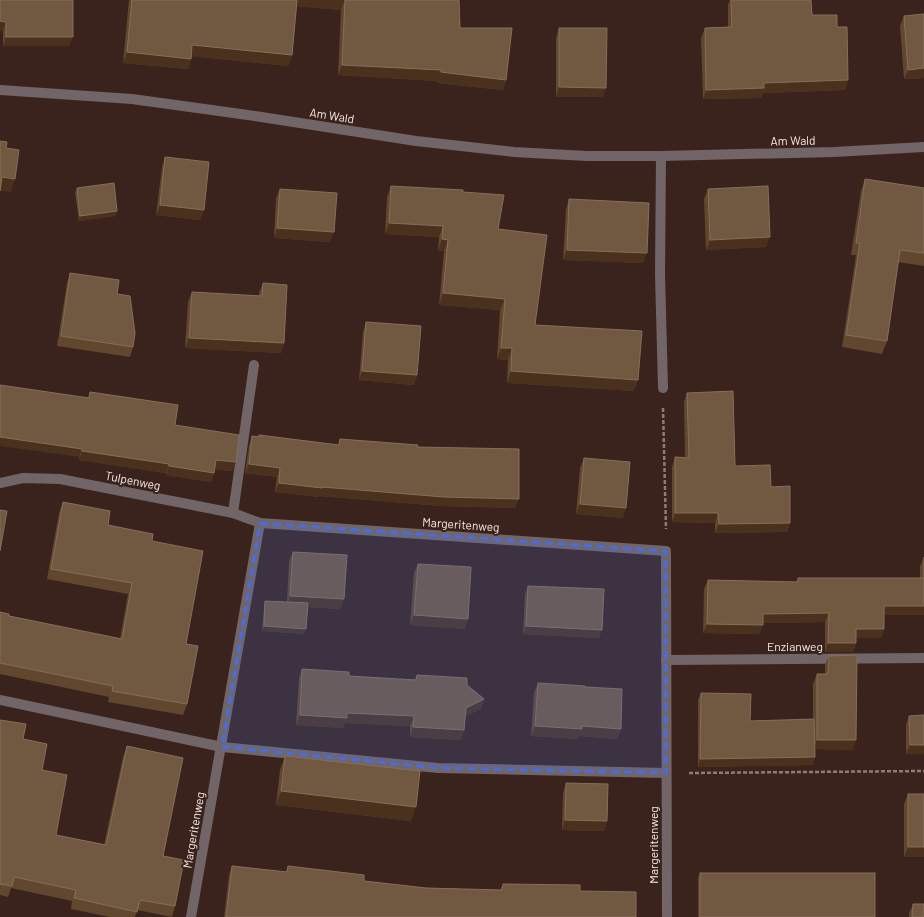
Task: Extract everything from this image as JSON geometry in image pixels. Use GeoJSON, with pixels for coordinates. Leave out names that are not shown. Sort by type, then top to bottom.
{"type":"FeatureCollection","features":[{"type":"Feature","properties":{"kind":"street","name":"Am Wald"},"geometry":{"type":"LineString","coordinates":[[0,90],[132,99],[416,141],[514,152],[587,156],[661,156],[834,152],[924,147]]}},
{"type":"Feature","properties":{"kind":"street"},"geometry":{"type":"LineString","coordinates":[[661,156],[660,274],[663,388]]}},
{"type":"Feature","properties":{"kind":"street"},"geometry":{"type":"LineString","coordinates":[[233,513],[254,365]]}},
{"type":"Feature","properties":{"kind":"street","name":"Tulpenweg"},"geometry":{"type":"LineString","coordinates":[[0,483],[23,478],[60,478],[233,513],[260,523]]}},
{"type":"Feature","properties":{"kind":"street","name":"Margeritenweg"},"geometry":{"type":"LineString","coordinates":[[191,917],[222,747],[260,523],[666,551],[667,917]]}},
{"type":"Feature","properties":{"kind":"street","name":"Enzianweg"},"geometry":{"type":"LineString","coordinates":[[666,660],[924,658]]}},
{"type":"Feature","properties":{"kind":"street"},"geometry":{"type":"LineString","coordinates":[[0,700],[222,747],[438,768],[666,773]]}},
{"type":"Feature","properties":{"kind":"path"},"geometry":{"type":"LineString","coordinates":[[663,388],[666,551]]}},
{"type":"Feature","properties":{"kind":"path"},"geometry":{"type":"LineString","coordinates":[[666,773],[924,770]]}},
{"type":"Feature","properties":{"kind":"highlighted area"},"geometry":{"type":"Polygon","coordinates":[[[260,523],[666,551],[666,773],[438,768],[222,747],[260,523]]]}},
{"type":"Feature","properties":{"kind":"building"},"geometry":{"type":"Polygon","coordinates":[[[0,0],[73,0],[73,37],[6,37],[6,22],[0,21],[0,0]]]}},
{"type":"Feature","properties":{"kind":"building"},"geometry":{"type":"Polygon","coordinates":[[[132,0],[297,0],[292,55],[192,45],[191,59],[127,52],[132,0]]]}},
{"type":"Feature","properties":{"kind":"building"},"geometry":{"type":"Polygon","coordinates":[[[345,0],[459,0],[460,28],[512,28],[506,80],[441,72],[441,70],[342,65],[345,0]]]}},
{"type":"Feature","properties":{"kind":"building"},"geometry":{"type":"Polygon","coordinates":[[[731,0],[811,0],[812,15],[837,15],[837,27],[847,27],[848,80],[764,83],[764,88],[706,90],[705,28],[732,27],[731,0]]]}},
{"type":"Feature","properties":{"kind":"building"},"geometry":{"type":"Polygon","coordinates":[[[924,14],[924,68],[908,70],[904,16],[924,14]]]}},
{"type":"Feature","properties":{"kind":"building"},"geometry":{"type":"Polygon","coordinates":[[[559,28],[607,28],[606,88],[559,87],[559,28]]]}},
{"type":"Feature","properties":{"kind":"building"},"geometry":{"type":"Polygon","coordinates":[[[0,141],[7,142],[6,148],[19,150],[15,179],[2,177],[0,191],[0,141]]]}},
{"type":"Feature","properties":{"kind":"building"},"geometry":{"type":"Polygon","coordinates":[[[165,157],[209,162],[204,210],[160,205],[165,157]]]}},
{"type":"Feature","properties":{"kind":"building"},"geometry":{"type":"Polygon","coordinates":[[[865,179],[924,188],[924,253],[900,250],[887,341],[846,335],[860,243],[856,243],[865,179]]]}},
{"type":"Feature","properties":{"kind":"building"},"geometry":{"type":"Polygon","coordinates":[[[114,183],[117,211],[80,216],[77,188],[114,183]]]}},
{"type":"Feature","properties":{"kind":"building"},"geometry":{"type":"Polygon","coordinates":[[[391,186],[463,190],[463,192],[504,195],[498,229],[547,235],[535,325],[642,331],[638,380],[511,371],[512,348],[501,348],[505,299],[443,293],[448,240],[442,239],[443,226],[389,223],[391,186]]]}},
{"type":"Feature","properties":{"kind":"building"},"geometry":{"type":"Polygon","coordinates":[[[768,186],[770,237],[710,240],[708,189],[768,186]]]}},
{"type":"Feature","properties":{"kind":"building"},"geometry":{"type":"Polygon","coordinates":[[[280,189],[337,193],[334,232],[277,228],[280,189]]]}},
{"type":"Feature","properties":{"kind":"building"},"geometry":{"type":"Polygon","coordinates":[[[569,199],[649,203],[647,253],[567,250],[569,199]]]}},
{"type":"Feature","properties":{"kind":"building"},"geometry":{"type":"Polygon","coordinates":[[[70,273],[119,280],[117,294],[130,296],[135,333],[133,347],[61,336],[70,273]]]}},
{"type":"Feature","properties":{"kind":"building"},"geometry":{"type":"Polygon","coordinates":[[[263,283],[287,285],[284,343],[189,338],[192,292],[262,296],[263,283]]]}},
{"type":"Feature","properties":{"kind":"building"},"geometry":{"type":"Polygon","coordinates":[[[366,322],[421,326],[417,375],[362,371],[366,322]]]}},
{"type":"Feature","properties":{"kind":"building"},"geometry":{"type":"Polygon","coordinates":[[[0,385],[89,398],[90,392],[178,405],[175,425],[239,435],[236,462],[216,460],[214,473],[169,466],[169,464],[82,451],[82,449],[0,437],[0,385]]]}},
{"type":"Feature","properties":{"kind":"building"},"geometry":{"type":"Polygon","coordinates":[[[733,391],[735,466],[770,465],[771,487],[790,486],[790,523],[719,524],[718,513],[675,513],[675,457],[689,458],[687,393],[733,391]]]}},
{"type":"Feature","properties":{"kind":"building"},"geometry":{"type":"Polygon","coordinates":[[[259,435],[339,445],[340,439],[418,445],[417,447],[519,449],[519,499],[444,497],[322,488],[279,483],[280,468],[249,464],[252,436],[259,437],[259,435]]]}},
{"type":"Feature","properties":{"kind":"building"},"geometry":{"type":"Polygon","coordinates":[[[584,458],[630,462],[626,508],[580,504],[584,458]]]}},
{"type":"Feature","properties":{"kind":"building"},"geometry":{"type":"Polygon","coordinates":[[[63,502],[110,511],[108,525],[153,534],[152,541],[203,551],[186,644],[198,646],[187,704],[112,691],[113,686],[0,663],[0,612],[9,614],[9,616],[122,639],[132,583],[51,569],[63,502]]]}},
{"type":"Feature","properties":{"kind":"building"},"geometry":{"type":"Polygon","coordinates":[[[0,510],[7,511],[0,551],[0,510]]]}},
{"type":"Feature","properties":{"kind":"building"},"geometry":{"type":"Polygon","coordinates":[[[293,552],[347,555],[344,599],[290,596],[293,552]]]}},
{"type":"Feature","properties":{"kind":"building"},"geometry":{"type":"Polygon","coordinates":[[[418,564],[471,567],[468,619],[414,615],[418,564]]]}},
{"type":"Feature","properties":{"kind":"building"},"geometry":{"type":"Polygon","coordinates":[[[798,578],[924,578],[924,606],[884,606],[884,629],[856,629],[856,643],[828,643],[829,613],[763,614],[763,625],[707,624],[708,580],[798,582],[798,578]]]}},
{"type":"Feature","properties":{"kind":"building"},"geometry":{"type":"Polygon","coordinates":[[[528,586],[604,589],[602,630],[526,626],[528,586]]]}},
{"type":"Feature","properties":{"kind":"building"},"geometry":{"type":"Polygon","coordinates":[[[265,601],[308,603],[306,629],[264,626],[265,601]]]}},
{"type":"Feature","properties":{"kind":"building"},"geometry":{"type":"Polygon","coordinates":[[[857,655],[856,740],[817,740],[817,674],[828,674],[829,656],[857,655]]]}},
{"type":"Feature","properties":{"kind":"building"},"geometry":{"type":"Polygon","coordinates":[[[302,669],[349,672],[349,676],[416,680],[417,675],[467,678],[467,685],[484,699],[466,708],[464,730],[413,727],[414,716],[347,713],[347,718],[300,715],[302,669]]]}},
{"type":"Feature","properties":{"kind":"building"},"geometry":{"type":"Polygon","coordinates":[[[538,683],[622,689],[621,729],[582,726],[582,729],[535,726],[538,683]]]}},
{"type":"Feature","properties":{"kind":"building"},"geometry":{"type":"Polygon","coordinates":[[[701,693],[751,694],[750,721],[814,719],[815,757],[700,759],[701,693]]]}},
{"type":"Feature","properties":{"kind":"building"},"geometry":{"type":"Polygon","coordinates":[[[924,715],[924,745],[910,745],[909,716],[924,715]]]}},
{"type":"Feature","properties":{"kind":"building"},"geometry":{"type":"Polygon","coordinates":[[[0,720],[26,724],[23,739],[47,744],[42,770],[67,775],[56,835],[106,845],[127,746],[183,758],[163,856],[184,860],[175,906],[140,900],[137,912],[74,898],[76,890],[14,877],[12,886],[0,884],[0,720]]]}},
{"type":"Feature","properties":{"kind":"building"},"geometry":{"type":"Polygon","coordinates":[[[285,756],[420,771],[416,807],[281,791],[285,756]]]}},
{"type":"Feature","properties":{"kind":"building"},"geometry":{"type":"Polygon","coordinates":[[[566,783],[608,784],[607,821],[565,820],[566,783]]]}},
{"type":"Feature","properties":{"kind":"building"},"geometry":{"type":"Polygon","coordinates":[[[908,794],[924,794],[924,847],[908,847],[908,794]]]}},
{"type":"Feature","properties":{"kind":"building"},"geometry":{"type":"Polygon","coordinates":[[[232,866],[287,872],[288,866],[364,875],[364,881],[426,888],[502,890],[503,884],[580,885],[580,891],[636,892],[636,917],[226,917],[232,866]]]}},
{"type":"Feature","properties":{"kind":"building"},"geometry":{"type":"Polygon","coordinates":[[[700,873],[875,873],[875,917],[700,917],[700,873]]]}},
{"type":"Feature","properties":{"kind":"building"},"geometry":{"type":"Polygon","coordinates":[[[913,904],[924,904],[924,917],[912,917],[913,904]]]}}]}
